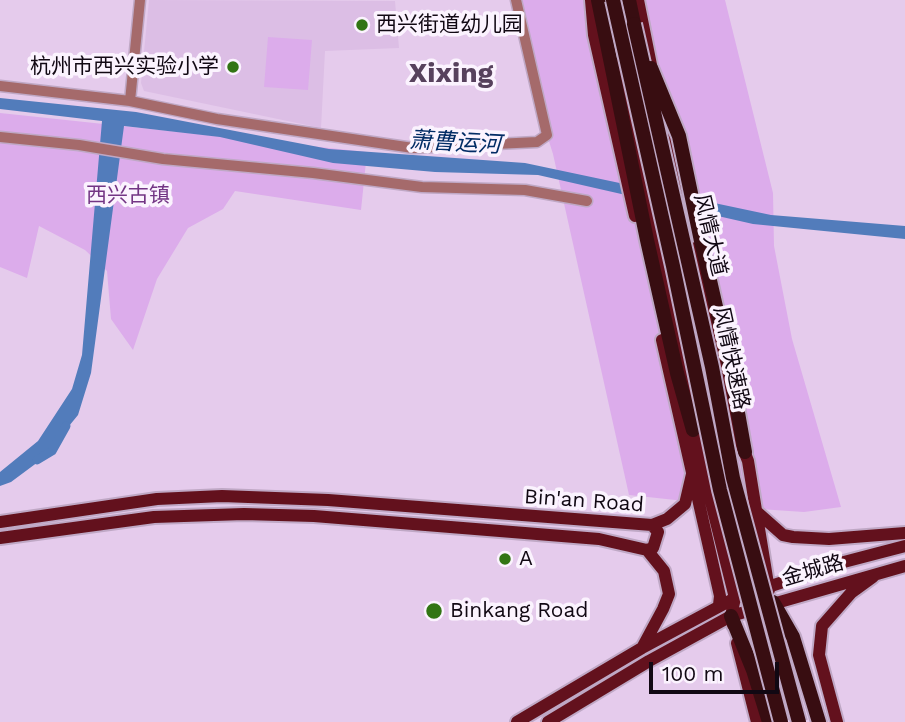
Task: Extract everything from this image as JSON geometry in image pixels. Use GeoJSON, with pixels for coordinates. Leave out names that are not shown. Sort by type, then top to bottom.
{"type":"FeatureCollection","features":[{"type":"Feature","properties":{"kind":"highway"},"geometry":{"type":"LineString","coordinates":[[598,0],[647,240],[677,373],[693,430]]}},
{"type":"Feature","properties":{"kind":"highway","name":"风情快速路"},"geometry":{"type":"LineString","coordinates":[[613,0],[720,490],[782,722]]}},
{"type":"Feature","properties":{"kind":"highway","name":"风情快速路"},"geometry":{"type":"LineString","coordinates":[[629,0],[712,367],[733,478],[800,722]]}},
{"type":"Feature","properties":{"kind":"highway"},"geometry":{"type":"LineString","coordinates":[[634,24],[679,136],[696,239],[730,368],[745,452]]}},
{"type":"Feature","properties":{"kind":"highway"},"geometry":{"type":"LineString","coordinates":[[774,602],[793,637],[819,722]]}},
{"type":"Feature","properties":{"kind":"highway"},"geometry":{"type":"LineString","coordinates":[[739,613],[769,722]]}},
{"type":"Feature","properties":{"kind":"main road"},"geometry":{"type":"LineString","coordinates":[[591,0],[594,35],[720,596],[719,605]]}},
{"type":"Feature","properties":{"kind":"main road"},"geometry":{"type":"LineString","coordinates":[[604,0],[642,179],[688,370],[693,430],[739,613],[782,722]]}},
{"type":"Feature","properties":{"kind":"main road","name":"风情大道"},"geometry":{"type":"LineString","coordinates":[[638,0],[678,184],[696,239]]}},
{"type":"Feature","properties":{"kind":"main road"},"geometry":{"type":"LineString","coordinates":[[745,452],[768,585],[774,602],[775,643],[800,722]]}},
{"type":"Feature","properties":{"kind":"main road"},"geometry":{"type":"LineString","coordinates":[[652,525],[667,519],[685,504],[692,474]]}},
{"type":"Feature","properties":{"kind":"main road","name":"Bin'an Road"},"geometry":{"type":"LineString","coordinates":[[0,522],[157,499],[222,496],[315,499],[652,525],[658,532],[653,548],[648,550],[586,538],[314,516],[244,514],[155,517],[0,538]]}},
{"type":"Feature","properties":{"kind":"main road"},"geometry":{"type":"LineString","coordinates":[[757,512],[783,535],[793,537],[841,538],[905,533]]}},
{"type":"Feature","properties":{"kind":"main road","name":"金城路"},"geometry":{"type":"LineString","coordinates":[[768,585],[905,546]]}},
{"type":"Feature","properties":{"kind":"main road"},"geometry":{"type":"LineString","coordinates":[[642,648],[669,594],[664,571],[648,550]]}},
{"type":"Feature","properties":{"kind":"main road","name":"金城路"},"geometry":{"type":"LineString","coordinates":[[739,613],[905,566]]}},
{"type":"Feature","properties":{"kind":"main road"},"geometry":{"type":"LineString","coordinates":[[838,722],[819,655],[822,626],[851,593],[879,573]]}},
{"type":"Feature","properties":{"kind":"main road"},"geometry":{"type":"LineString","coordinates":[[517,722],[719,605],[768,585]]}},
{"type":"Feature","properties":{"kind":"main road"},"geometry":{"type":"LineString","coordinates":[[548,722],[649,661],[739,613]]}},
{"type":"Feature","properties":{"kind":"main road"},"geometry":{"type":"LineString","coordinates":[[739,613],[748,693],[757,722]]}},
{"type":"Feature","properties":{"kind":"street"},"geometry":{"type":"LineString","coordinates":[[130,101],[140,0]]}},
{"type":"Feature","properties":{"kind":"street"},"geometry":{"type":"LineString","coordinates":[[0,86],[130,101],[217,119],[413,148],[537,142],[547,135],[516,0]]}},
{"type":"Feature","properties":{"kind":"street"},"geometry":{"type":"LineString","coordinates":[[0,137],[79,145],[163,159],[313,173],[422,187],[526,190],[587,201]]}},
{"type":"Feature","properties":{"kind":"shaded area","name":"杭州市西兴实验小学"},"geometry":{"type":"Polygon","coordinates":[[[149,0],[395,1],[399,48],[325,51],[321,128],[144,91],[141,83],[149,0]]]}},
{"type":"Feature","properties":{"kind":"green space"},"geometry":{"type":"Polygon","coordinates":[[[516,0],[725,0],[773,193],[774,246],[792,339],[841,507],[804,512],[629,495],[516,0]]]}},
{"type":"Feature","properties":{"kind":"green space"},"geometry":{"type":"Polygon","coordinates":[[[268,37],[312,40],[308,90],[264,87],[268,37]]]}},
{"type":"Feature","properties":{"kind":"green space","name":"西兴古镇"},"geometry":{"type":"Polygon","coordinates":[[[0,113],[367,152],[361,210],[235,191],[223,209],[188,228],[157,279],[133,350],[111,319],[107,271],[85,250],[39,226],[27,278],[0,267],[0,113]]]}},
{"type":"Feature","properties":{"kind":"water"},"geometry":{"type":"Polygon","coordinates":[[[0,98],[136,112],[329,149],[525,163],[771,215],[905,226],[905,239],[753,224],[538,175],[435,172],[333,163],[220,137],[124,126],[91,373],[78,415],[42,459],[11,482],[0,486],[0,472],[38,441],[72,389],[82,355],[102,121],[0,109],[0,98]]]}},
{"type":"Feature","properties":{"kind":"waterway"},"geometry":{"type":"LineString","coordinates":[[37,460],[52,451],[66,426]]}},
{"type":"Feature","properties":{"kind":"place","name":"西兴街道幼儿园"},"geometry":{"type":"Point","coordinates":[362,25]}},
{"type":"Feature","properties":{"kind":"place","name":"杭州市西兴实验小学"},"geometry":{"type":"Point","coordinates":[233,67]}},
{"type":"Feature","properties":{"kind":"place","name":"A"},"geometry":{"type":"Point","coordinates":[505,559]}},
{"type":"Feature","properties":{"kind":"place","name":"Binkang Road"},"geometry":{"type":"Point","coordinates":[434,611]}},
{"type":"Feature","properties":{"kind":"district","name":"Xixing"},"geometry":{"type":"Point","coordinates":[451,74]}},
{"type":"Feature","properties":{"kind":"water label","name":"萧曹运河"},"geometry":{"type":"Point","coordinates":[455,143]}}]}
